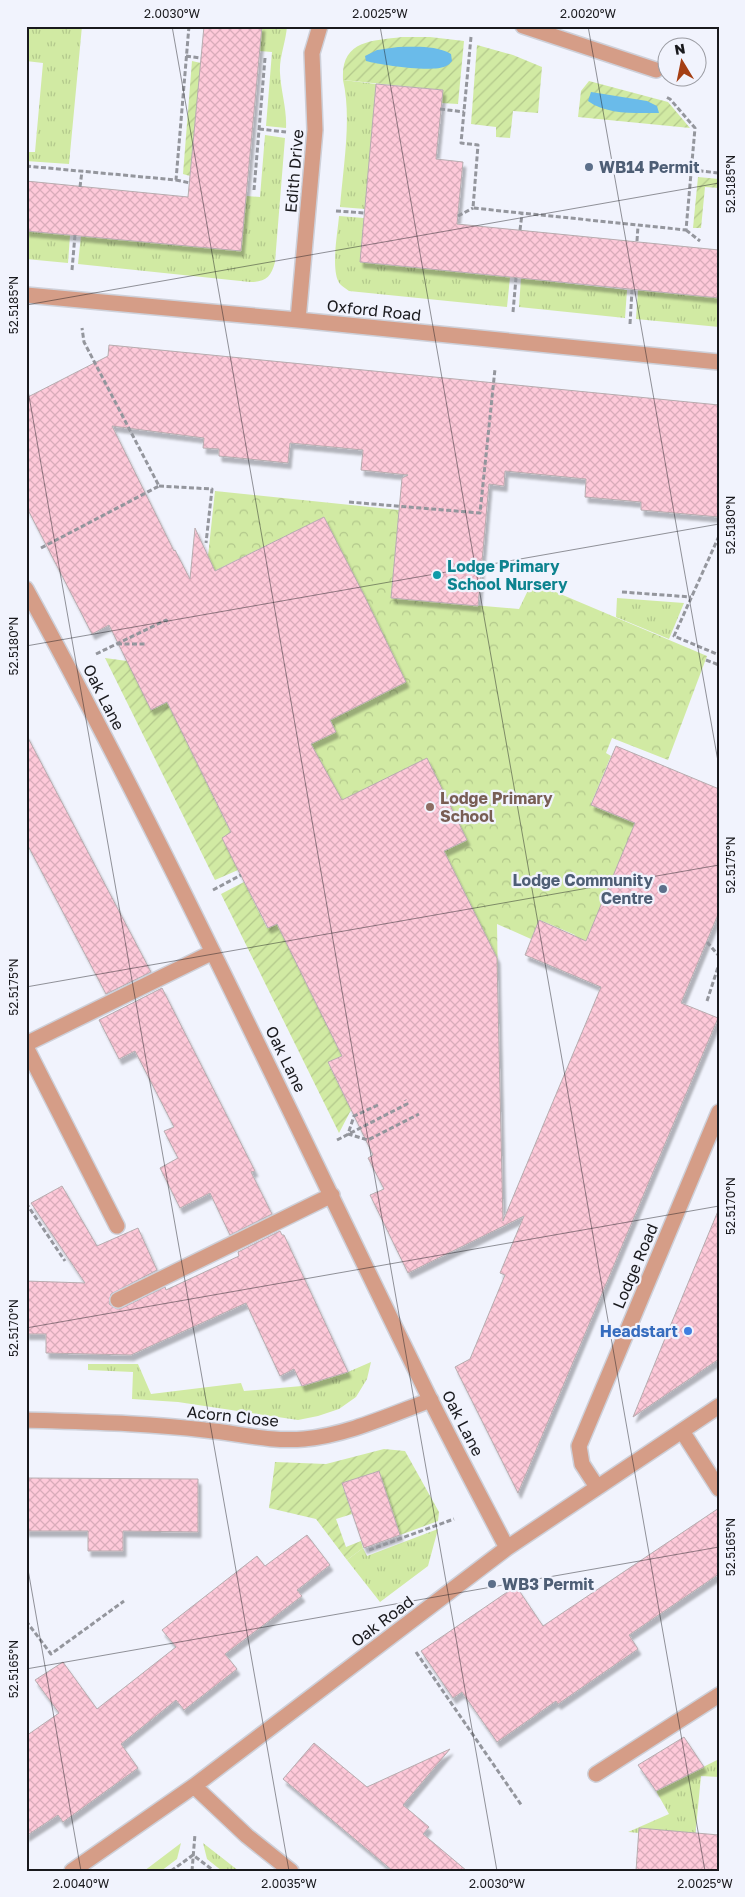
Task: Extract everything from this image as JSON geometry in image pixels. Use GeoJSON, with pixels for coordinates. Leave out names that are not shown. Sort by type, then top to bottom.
{"type":"FeatureCollection","features":[{"type":"Feature","properties":{"kind":"street","name":"Edith Drive"},"geometry":{"type":"LineString","coordinates":[[298,320],[315,130],[312,53],[320,26]]}},
{"type":"Feature","properties":{"kind":"street"},"geometry":{"type":"LineString","coordinates":[[523,26],[656,70]]}},
{"type":"Feature","properties":{"kind":"street","name":"Oxford Road"},"geometry":{"type":"LineString","coordinates":[[26,295],[719,362]]}},
{"type":"Feature","properties":{"kind":"street","name":"Oak Lane"},"geometry":{"type":"LineString","coordinates":[[26,589],[82,691],[213,952],[431,1400],[506,1548]]}},
{"type":"Feature","properties":{"kind":"street"},"geometry":{"type":"LineString","coordinates":[[118,1226],[26,1046],[213,952]]}},
{"type":"Feature","properties":{"kind":"street","name":"Lodge Road"},"geometry":{"type":"LineString","coordinates":[[597,1487],[582,1464],[579,1446],[719,1112]]}},
{"type":"Feature","properties":{"kind":"street"},"geometry":{"type":"LineString","coordinates":[[118,1300],[332,1195]]}},
{"type":"Feature","properties":{"kind":"street","name":"Acorn Close"},"geometry":{"type":"LineString","coordinates":[[26,1420],[127,1423],[206,1430],[260,1438],[304,1439],[343,1431],[431,1400]]}},
{"type":"Feature","properties":{"kind":"street","name":"Oak Road"},"geometry":{"type":"LineString","coordinates":[[72,1871],[194,1786],[506,1548],[719,1406]]}},
{"type":"Feature","properties":{"kind":"street"},"geometry":{"type":"LineString","coordinates":[[682,1431],[719,1490]]}},
{"type":"Feature","properties":{"kind":"street"},"geometry":{"type":"LineString","coordinates":[[596,1774],[719,1695]]}},
{"type":"Feature","properties":{"kind":"street"},"geometry":{"type":"LineString","coordinates":[[194,1786],[246,1836],[291,1871]]}},
{"type":"Feature","properties":{"kind":"path"},"geometry":{"type":"LineString","coordinates":[[176,180],[189,26]]}},
{"type":"Feature","properties":{"kind":"path"},"geometry":{"type":"LineString","coordinates":[[471,38],[461,143],[478,145],[472,208]]}},
{"type":"Feature","properties":{"kind":"path"},"geometry":{"type":"LineString","coordinates":[[186,56],[201,58]]}},
{"type":"Feature","properties":{"kind":"path"},"geometry":{"type":"LineString","coordinates":[[254,190],[266,58]]}},
{"type":"Feature","properties":{"kind":"path"},"geometry":{"type":"LineString","coordinates":[[663,96],[670,98],[696,128],[686,230]]}},
{"type":"Feature","properties":{"kind":"path"},"geometry":{"type":"LineString","coordinates":[[440,109],[464,112]]}},
{"type":"Feature","properties":{"kind":"path"},"geometry":{"type":"LineString","coordinates":[[259,129],[293,133]]}},
{"type":"Feature","properties":{"kind":"path"},"geometry":{"type":"LineString","coordinates":[[26,166],[176,180],[190,183]]}},
{"type":"Feature","properties":{"kind":"path"},"geometry":{"type":"LineString","coordinates":[[691,170],[719,173]]}},
{"type":"Feature","properties":{"kind":"path"},"geometry":{"type":"LineString","coordinates":[[80,187],[82,172]]}},
{"type":"Feature","properties":{"kind":"path"},"geometry":{"type":"LineString","coordinates":[[458,216],[472,208],[686,230],[700,241]]}},
{"type":"Feature","properties":{"kind":"path"},"geometry":{"type":"LineString","coordinates":[[334,210],[365,213]]}},
{"type":"Feature","properties":{"kind":"path"},"geometry":{"type":"LineString","coordinates":[[520,230],[522,214]]}},
{"type":"Feature","properties":{"kind":"path"},"geometry":{"type":"LineString","coordinates":[[637,241],[638,226]]}},
{"type":"Feature","properties":{"kind":"path"},"geometry":{"type":"LineString","coordinates":[[72,271],[76,235]]}},
{"type":"Feature","properties":{"kind":"path"},"geometry":{"type":"LineString","coordinates":[[512,315],[516,278]]}},
{"type":"Feature","properties":{"kind":"path"},"geometry":{"type":"LineString","coordinates":[[629,327],[632,290]]}},
{"type":"Feature","properties":{"kind":"path"},"geometry":{"type":"LineString","coordinates":[[82,325],[84,342],[159,486]]}},
{"type":"Feature","properties":{"kind":"path"},"geometry":{"type":"LineString","coordinates":[[349,502],[480,513],[496,366]]}},
{"type":"Feature","properties":{"kind":"path"},"geometry":{"type":"LineString","coordinates":[[41,548],[159,486],[212,489],[206,543]]}},
{"type":"Feature","properties":{"kind":"path"},"geometry":{"type":"LineString","coordinates":[[719,536],[674,636],[719,655]]}},
{"type":"Feature","properties":{"kind":"path"},"geometry":{"type":"LineString","coordinates":[[622,592],[692,597]]}},
{"type":"Feature","properties":{"kind":"path"},"geometry":{"type":"LineString","coordinates":[[96,654],[166,620],[169,624]]}},
{"type":"Feature","properties":{"kind":"path"},"geometry":{"type":"LineString","coordinates":[[115,644],[146,644]]}},
{"type":"Feature","properties":{"kind":"path"},"geometry":{"type":"LineString","coordinates":[[706,660],[719,665]]}},
{"type":"Feature","properties":{"kind":"path"},"geometry":{"type":"LineString","coordinates":[[212,890],[241,875]]}},
{"type":"Feature","properties":{"kind":"path"},"geometry":{"type":"LineString","coordinates":[[707,942],[719,956]]}},
{"type":"Feature","properties":{"kind":"path"},"geometry":{"type":"LineString","coordinates":[[707,1001],[719,964]]}},
{"type":"Feature","properties":{"kind":"path"},"geometry":{"type":"LineString","coordinates":[[336,1140],[407,1104],[405,1100]]}},
{"type":"Feature","properties":{"kind":"path"},"geometry":{"type":"LineString","coordinates":[[348,1134],[354,1116],[378,1105]]}},
{"type":"Feature","properties":{"kind":"path"},"geometry":{"type":"LineString","coordinates":[[348,1134],[368,1140],[419,1114]]}},
{"type":"Feature","properties":{"kind":"path"},"geometry":{"type":"LineString","coordinates":[[26,1203],[64,1261]]}},
{"type":"Feature","properties":{"kind":"path"},"geometry":{"type":"LineString","coordinates":[[369,1550],[454,1519]]}},
{"type":"Feature","properties":{"kind":"path"},"geometry":{"type":"LineString","coordinates":[[26,1621],[51,1654],[124,1601]]}},
{"type":"Feature","properties":{"kind":"path"},"geometry":{"type":"LineString","coordinates":[[415,1649],[522,1806]]}},
{"type":"Feature","properties":{"kind":"path"},"geometry":{"type":"LineString","coordinates":[[192,1871],[195,1834]]}},
{"type":"Feature","properties":{"kind":"path"},"geometry":{"type":"LineString","coordinates":[[171,1871],[193,1854]]}},
{"type":"Feature","properties":{"kind":"path"},"geometry":{"type":"LineString","coordinates":[[193,1854],[214,1871]]}},
{"type":"Feature","properties":{"kind":"green space"},"geometry":{"type":"Polygon","coordinates":[[[82,26],[69,164],[26,161],[26,152],[35,152],[43,63],[26,61],[26,27],[82,26]]]}},
{"type":"Feature","properties":{"kind":"green space"},"geometry":{"type":"Polygon","coordinates":[[[262,26],[287,26],[280,67],[286,128],[266,126],[272,52],[259,51],[262,26]]]}},
{"type":"Feature","properties":{"kind":"green space"},"geometry":{"type":"Polygon","coordinates":[[[402,37],[430,37],[464,41],[458,104],[441,103],[442,90],[343,80],[347,57],[353,50],[369,42],[402,37]]]}},
{"type":"Feature","properties":{"kind":"green space"},"geometry":{"type":"Polygon","coordinates":[[[477,45],[513,55],[542,67],[538,113],[513,111],[510,138],[496,137],[496,127],[471,124],[477,45]]]}},
{"type":"Feature","properties":{"kind":"green space"},"geometry":{"type":"Polygon","coordinates":[[[192,61],[201,63],[190,176],[183,174],[192,61]]]}},
{"type":"Feature","properties":{"kind":"green space"},"geometry":{"type":"Polygon","coordinates":[[[343,80],[376,84],[365,209],[340,207],[347,127],[346,95],[343,80]]]}},
{"type":"Feature","properties":{"kind":"green space"},"geometry":{"type":"Polygon","coordinates":[[[589,81],[668,102],[690,128],[578,117],[581,91],[589,81]]]}},
{"type":"Feature","properties":{"kind":"green space"},"geometry":{"type":"Polygon","coordinates":[[[265,135],[285,138],[275,262],[267,278],[250,282],[78,264],[81,236],[138,241],[246,196],[260,197],[265,135]]]}},
{"type":"Feature","properties":{"kind":"green space"},"geometry":{"type":"Polygon","coordinates":[[[698,177],[719,179],[719,188],[705,187],[701,228],[693,228],[698,177]]]}},
{"type":"Feature","properties":{"kind":"green space"},"geometry":{"type":"Polygon","coordinates":[[[339,216],[364,218],[360,262],[510,277],[507,307],[349,291],[340,284],[335,270],[339,216]]]}},
{"type":"Feature","properties":{"kind":"green space"},"geometry":{"type":"Polygon","coordinates":[[[26,231],[70,235],[68,263],[26,259],[26,231]]]}},
{"type":"Feature","properties":{"kind":"green space"},"geometry":{"type":"Polygon","coordinates":[[[521,278],[627,290],[625,318],[519,307],[521,278]]]}},
{"type":"Feature","properties":{"kind":"green space"},"geometry":{"type":"Polygon","coordinates":[[[638,290],[719,298],[719,327],[636,319],[638,290]]]}},
{"type":"Feature","properties":{"kind":"green space"},"geometry":{"type":"Polygon","coordinates":[[[215,491],[399,510],[391,598],[519,609],[532,582],[707,656],[668,760],[612,738],[606,753],[611,756],[591,804],[662,834],[591,930],[582,949],[571,945],[575,935],[540,920],[531,939],[497,924],[498,987],[480,988],[478,920],[459,882],[419,863],[467,840],[427,759],[314,843],[311,744],[335,732],[330,720],[405,682],[324,517],[206,575],[215,491]]]}},
{"type":"Feature","properties":{"kind":"green space"},"geometry":{"type":"Polygon","coordinates":[[[617,598],[684,603],[669,639],[616,617],[617,598]]]}},
{"type":"Feature","properties":{"kind":"green space"},"geometry":{"type":"Polygon","coordinates":[[[105,658],[127,661],[151,709],[167,702],[231,833],[238,870],[215,880],[105,658]]]}},
{"type":"Feature","properties":{"kind":"green space"},"geometry":{"type":"Polygon","coordinates":[[[244,882],[267,928],[277,924],[342,1056],[328,1063],[351,1110],[339,1133],[221,894],[244,882]]]}},
{"type":"Feature","properties":{"kind":"green space"},"geometry":{"type":"Polygon","coordinates":[[[371,1362],[367,1379],[356,1397],[339,1409],[298,1420],[178,1402],[132,1399],[133,1372],[88,1370],[88,1364],[138,1364],[151,1394],[241,1383],[244,1391],[302,1386],[348,1372],[371,1362]]]}},
{"type":"Feature","properties":{"kind":"green space"},"geometry":{"type":"Polygon","coordinates":[[[384,1449],[405,1451],[439,1512],[438,1521],[400,1535],[379,1471],[342,1484],[352,1514],[336,1519],[346,1547],[361,1541],[363,1548],[347,1560],[316,1519],[269,1508],[275,1462],[326,1464],[384,1449]]]}},
{"type":"Feature","properties":{"kind":"green space"},"geometry":{"type":"Polygon","coordinates":[[[438,1529],[428,1566],[380,1602],[347,1560],[363,1548],[367,1556],[438,1529]]]}},
{"type":"Feature","properties":{"kind":"green space"},"geometry":{"type":"Polygon","coordinates":[[[719,1759],[719,1777],[701,1776],[695,1838],[628,1832],[669,1814],[656,1791],[719,1759]]]}},
{"type":"Feature","properties":{"kind":"green space"},"geometry":{"type":"Polygon","coordinates":[[[181,1843],[177,1859],[161,1871],[144,1871],[181,1843]]]}},
{"type":"Feature","properties":{"kind":"green space"},"geometry":{"type":"Polygon","coordinates":[[[203,1843],[239,1871],[222,1871],[207,1859],[203,1843]]]}},
{"type":"Feature","properties":{"kind":"water"},"geometry":{"type":"Polygon","coordinates":[[[398,47],[438,49],[451,54],[452,61],[449,65],[439,68],[419,69],[366,61],[365,56],[377,50],[398,47]]]}},
{"type":"Feature","properties":{"kind":"water"},"geometry":{"type":"Polygon","coordinates":[[[591,92],[647,101],[657,106],[659,113],[622,112],[604,109],[588,101],[591,92]]]}},
{"type":"Feature","properties":{"kind":"building"},"geometry":{"type":"Polygon","coordinates":[[[204,26],[262,26],[241,251],[26,231],[26,181],[188,197],[204,26]]]}},
{"type":"Feature","properties":{"kind":"building"},"geometry":{"type":"Polygon","coordinates":[[[376,84],[443,90],[436,159],[463,162],[457,224],[719,250],[719,298],[360,262],[376,84]]]}},
{"type":"Feature","properties":{"kind":"building"},"geometry":{"type":"Polygon","coordinates":[[[109,345],[719,405],[719,517],[641,510],[641,502],[585,497],[586,479],[505,471],[504,486],[489,484],[478,606],[391,598],[402,478],[408,475],[361,470],[363,450],[290,443],[288,463],[219,456],[219,449],[203,448],[204,438],[112,426],[174,551],[190,579],[195,528],[215,571],[324,517],[364,595],[406,682],[330,720],[336,732],[311,744],[342,800],[427,758],[467,840],[444,851],[497,958],[503,1221],[601,987],[525,955],[539,920],[586,941],[635,823],[591,805],[616,746],[719,789],[719,912],[681,1003],[718,1018],[518,1493],[455,1367],[470,1359],[505,1275],[500,1273],[524,1216],[408,1273],[370,1195],[384,1189],[368,1158],[373,1155],[328,1062],[342,1056],[277,924],[268,928],[222,838],[231,832],[167,702],[151,710],[109,625],[92,634],[26,506],[26,398],[108,356],[109,345]]]}},
{"type":"Feature","properties":{"kind":"building"},"geometry":{"type":"Polygon","coordinates":[[[26,734],[151,972],[106,994],[26,842],[26,734]]]}},
{"type":"Feature","properties":{"kind":"building"},"geometry":{"type":"Polygon","coordinates":[[[162,988],[255,1171],[251,1172],[272,1214],[230,1235],[210,1193],[180,1208],[160,1168],[178,1158],[164,1131],[174,1127],[135,1051],[119,1059],[99,1020],[162,988]]]}},
{"type":"Feature","properties":{"kind":"building"},"geometry":{"type":"Polygon","coordinates":[[[62,1186],[97,1246],[138,1228],[157,1270],[111,1294],[109,1304],[117,1309],[165,1287],[166,1290],[239,1256],[238,1252],[280,1231],[284,1235],[348,1372],[302,1386],[294,1369],[280,1376],[246,1303],[131,1355],[46,1353],[46,1334],[26,1334],[26,1281],[85,1283],[31,1203],[62,1186]]]}},
{"type":"Feature","properties":{"kind":"building","name":"Headstart"},"geometry":{"type":"Polygon","coordinates":[[[718,1211],[719,1359],[633,1417],[664,1341],[718,1211]]]}},
{"type":"Feature","properties":{"kind":"building"},"geometry":{"type":"Polygon","coordinates":[[[379,1471],[400,1535],[364,1548],[342,1483],[379,1471]]]}},
{"type":"Feature","properties":{"kind":"building"},"geometry":{"type":"Polygon","coordinates":[[[26,1478],[198,1479],[198,1532],[123,1531],[123,1551],[88,1551],[88,1531],[26,1531],[26,1478]]]}},
{"type":"Feature","properties":{"kind":"building"},"geometry":{"type":"Polygon","coordinates":[[[719,1508],[719,1574],[629,1635],[638,1649],[558,1704],[556,1701],[497,1742],[462,1692],[453,1698],[421,1651],[516,1586],[543,1626],[719,1508]]]}},
{"type":"Feature","properties":{"kind":"building"},"geometry":{"type":"Polygon","coordinates":[[[307,1535],[330,1565],[297,1590],[302,1596],[225,1654],[237,1669],[184,1710],[176,1700],[121,1744],[138,1768],[63,1822],[58,1815],[26,1836],[26,1736],[59,1713],[35,1680],[63,1662],[97,1709],[176,1647],[162,1630],[257,1556],[265,1566],[307,1535]]]}},
{"type":"Feature","properties":{"kind":"building"},"geometry":{"type":"Polygon","coordinates":[[[684,1737],[704,1767],[656,1791],[638,1765],[684,1737]]]}},
{"type":"Feature","properties":{"kind":"building"},"geometry":{"type":"Polygon","coordinates":[[[314,1743],[367,1787],[450,1749],[403,1805],[429,1827],[423,1834],[467,1871],[393,1871],[283,1779],[314,1743]]]}},
{"type":"Feature","properties":{"kind":"building"},"geometry":{"type":"Polygon","coordinates":[[[639,1828],[719,1835],[719,1871],[636,1871],[639,1828]]]}},
{"type":"Feature","properties":{"kind":"place","name":"WB14 Permit"},"geometry":{"type":"Point","coordinates":[589,167]}},
{"type":"Feature","properties":{"kind":"place","name":"Lodge Primary School Nursery"},"geometry":{"type":"Point","coordinates":[437,575]}},
{"type":"Feature","properties":{"kind":"place","name":"Lodge Primary School"},"geometry":{"type":"Point","coordinates":[430,807]}},
{"type":"Feature","properties":{"kind":"place","name":"Lodge Community Centre"},"geometry":{"type":"Point","coordinates":[663,889]}},
{"type":"Feature","properties":{"kind":"place","name":"Headstart"},"geometry":{"type":"Point","coordinates":[688,1331]}},
{"type":"Feature","properties":{"kind":"place","name":"WB3 Permit"},"geometry":{"type":"Point","coordinates":[492,1584]}}]}
